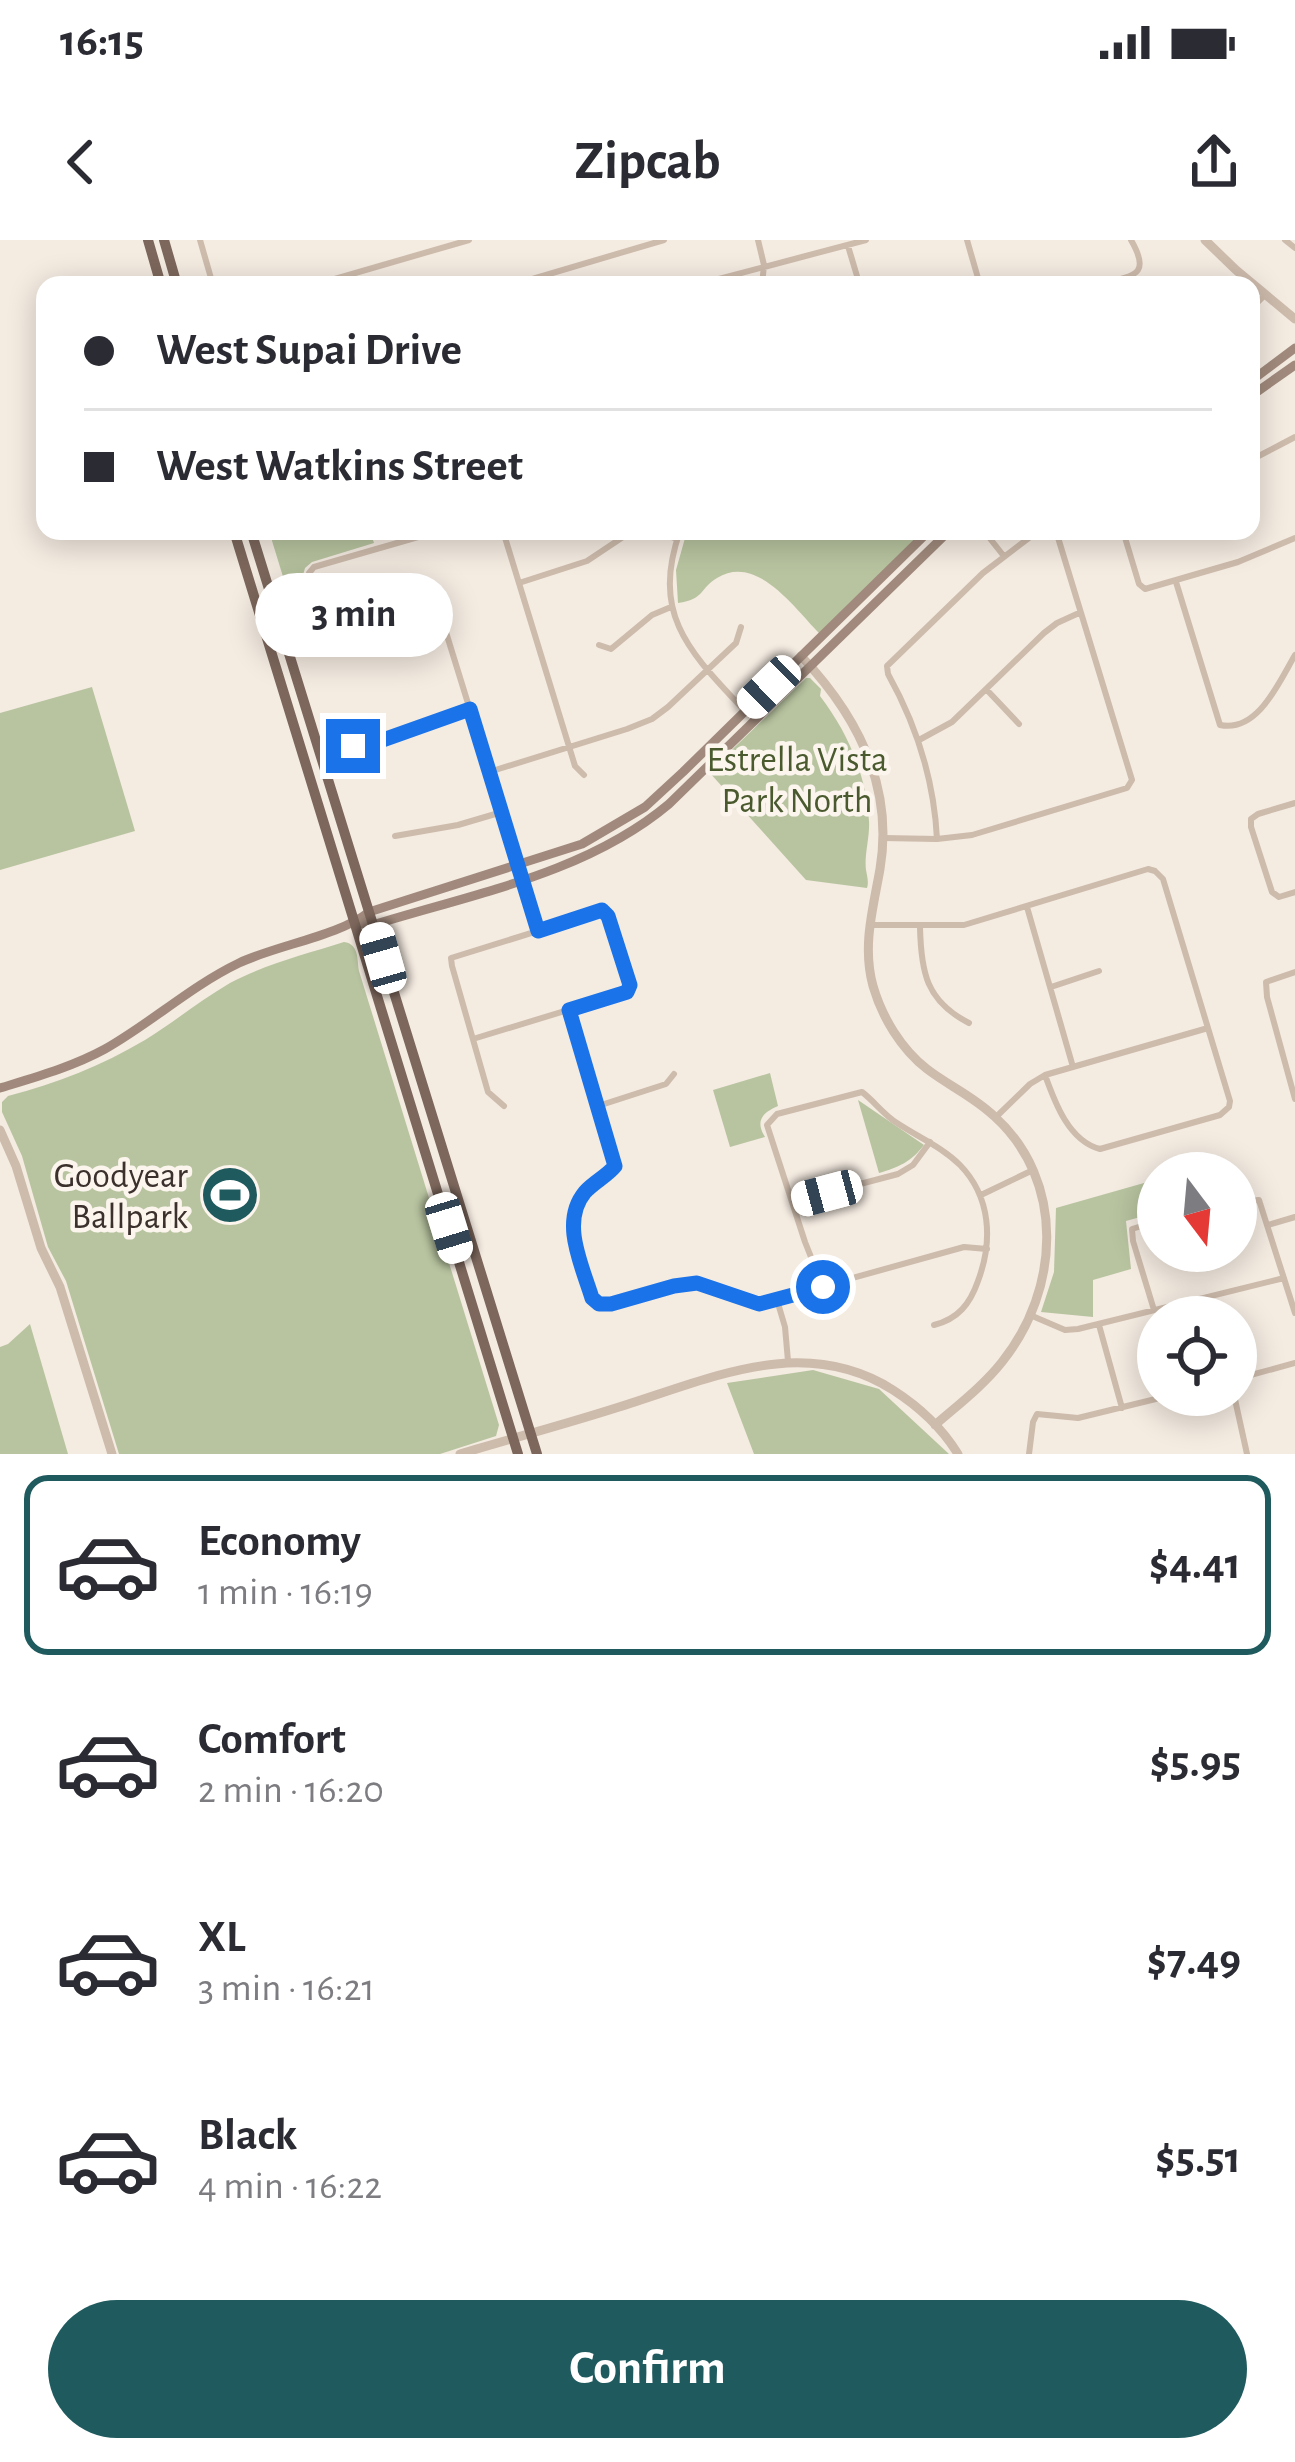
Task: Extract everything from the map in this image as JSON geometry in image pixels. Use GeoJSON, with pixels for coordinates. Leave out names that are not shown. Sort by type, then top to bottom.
{"type":"FeatureCollection","features":[{"type":"Feature","properties":{"kind":"main road"},"geometry":{"type":"LineString","coordinates":[[148,240],[158,276]]}},
{"type":"Feature","properties":{"kind":"main road"},"geometry":{"type":"LineString","coordinates":[[164,240],[174,276]]}},
{"type":"Feature","properties":{"kind":"main road"},"geometry":{"type":"LineString","coordinates":[[1260,374],[1295,348]]}},
{"type":"Feature","properties":{"kind":"main road"},"geometry":{"type":"LineString","coordinates":[[1260,390],[1295,365]]}},
{"type":"Feature","properties":{"kind":"main road"},"geometry":{"type":"LineString","coordinates":[[237,540],[519,1454]]}},
{"type":"Feature","properties":{"kind":"main road"},"geometry":{"type":"LineString","coordinates":[[254,540],[537,1454]]}},
{"type":"Feature","properties":{"kind":"main road"},"geometry":{"type":"LineString","coordinates":[[371,919],[582,844],[645,807],[920,540]]}},
{"type":"Feature","properties":{"kind":"main road"},"geometry":{"type":"LineString","coordinates":[[0,1088],[97,1054],[238,964],[356,923],[522,878],[588,856],[631,833],[669,804],[940,540]]}},
{"type":"Feature","properties":{"kind":"street"},"geometry":{"type":"LineString","coordinates":[[200,240],[210,276]]}},
{"type":"Feature","properties":{"kind":"street"},"geometry":{"type":"LineString","coordinates":[[346,276],[437,244],[469,240]]}},
{"type":"Feature","properties":{"kind":"street"},"geometry":{"type":"LineString","coordinates":[[542,276],[664,240]]}},
{"type":"Feature","properties":{"kind":"street"},"geometry":{"type":"LineString","coordinates":[[758,240],[763,276]]}},
{"type":"Feature","properties":{"kind":"street"},"geometry":{"type":"LineString","coordinates":[[727,276],[866,240]]}},
{"type":"Feature","properties":{"kind":"street"},"geometry":{"type":"LineString","coordinates":[[967,240],[977,276]]}},
{"type":"Feature","properties":{"kind":"street"},"geometry":{"type":"LineString","coordinates":[[1127,276],[1142,266],[1131,240]]}},
{"type":"Feature","properties":{"kind":"street"},"geometry":{"type":"LineString","coordinates":[[1205,240],[1244,276]]}},
{"type":"Feature","properties":{"kind":"street"},"geometry":{"type":"LineString","coordinates":[[1285,240],[1295,248]]}},
{"type":"Feature","properties":{"kind":"street"},"geometry":{"type":"LineString","coordinates":[[848,246],[857,276]]}},
{"type":"Feature","properties":{"kind":"street"},"geometry":{"type":"LineString","coordinates":[[1260,290],[1295,320]]}},
{"type":"Feature","properties":{"kind":"street"},"geometry":{"type":"LineString","coordinates":[[1260,300],[1265,295]]}},
{"type":"Feature","properties":{"kind":"street"},"geometry":{"type":"LineString","coordinates":[[1260,455],[1295,436]]}},
{"type":"Feature","properties":{"kind":"street"},"geometry":{"type":"LineString","coordinates":[[1126,540],[1139,584],[1145,589],[1238,562],[1295,538]]}},
{"type":"Feature","properties":{"kind":"street"},"geometry":{"type":"LineString","coordinates":[[398,540],[314,567],[309,573],[329,642],[350,653],[370,652],[440,621],[538,931]]}},
{"type":"Feature","properties":{"kind":"street"},"geometry":{"type":"LineString","coordinates":[[506,540],[575,766],[584,775]]}},
{"type":"Feature","properties":{"kind":"street"},"geometry":{"type":"LineString","coordinates":[[519,583],[587,561],[618,540]]}},
{"type":"Feature","properties":{"kind":"street"},"geometry":{"type":"LineString","coordinates":[[677,540],[670,573],[673,606],[689,650],[754,721]]}},
{"type":"Feature","properties":{"kind":"street"},"geometry":{"type":"LineString","coordinates":[[991,540],[1003,555]]}},
{"type":"Feature","properties":{"kind":"street"},"geometry":{"type":"LineString","coordinates":[[937,839],[931,784],[919,740],[886,666],[1025,540]]}},
{"type":"Feature","properties":{"kind":"street"},"geometry":{"type":"LineString","coordinates":[[883,838],[972,835],[1126,788],[1132,780],[1059,540]]}},
{"type":"Feature","properties":{"kind":"street"},"geometry":{"type":"LineString","coordinates":[[1176,582],[1220,725],[1230,727],[1251,718],[1295,656]]}},
{"type":"Feature","properties":{"kind":"street"},"geometry":{"type":"LineString","coordinates":[[599,646],[610,649],[652,614],[673,606]]}},
{"type":"Feature","properties":{"kind":"street"},"geometry":{"type":"LineString","coordinates":[[919,740],[952,722],[1057,622],[1080,613]]}},
{"type":"Feature","properties":{"kind":"street"},"geometry":{"type":"LineString","coordinates":[[489,772],[662,713],[736,643],[741,627]]}},
{"type":"Feature","properties":{"kind":"street"},"geometry":{"type":"LineString","coordinates":[[801,656],[838,699],[865,745],[879,795],[883,838],[869,925],[872,979],[884,1012],[896,1035],[926,1069],[966,1093],[1014,1136],[1044,1196],[1047,1258],[1030,1315],[1003,1361],[935,1425]]}},
{"type":"Feature","properties":{"kind":"street"},"geometry":{"type":"LineString","coordinates":[[986,689],[1019,724]]}},
{"type":"Feature","properties":{"kind":"street"},"geometry":{"type":"LineString","coordinates":[[353,746],[470,709]]}},
{"type":"Feature","properties":{"kind":"street"},"geometry":{"type":"LineString","coordinates":[[1295,803],[1251,819],[1275,896],[1295,892]]}},
{"type":"Feature","properties":{"kind":"street"},"geometry":{"type":"LineString","coordinates":[[394,836],[502,812]]}},
{"type":"Feature","properties":{"kind":"street"},"geometry":{"type":"LineString","coordinates":[[869,925],[964,926],[1148,869],[1155,871],[1162,880],[1229,1107],[1220,1114],[1100,1149],[1080,1139],[1056,1106],[1045,1076]]}},
{"type":"Feature","properties":{"kind":"street"},"geometry":{"type":"LineString","coordinates":[[1027,907],[1073,1067]]}},
{"type":"Feature","properties":{"kind":"street"},"geometry":{"type":"LineString","coordinates":[[473,1039],[627,992],[630,985],[608,916],[602,910],[451,958],[473,1039],[488,1092],[503,1106]]}},
{"type":"Feature","properties":{"kind":"street"},"geometry":{"type":"LineString","coordinates":[[920,926],[920,958],[934,996],[946,1012],[969,1023]]}},
{"type":"Feature","properties":{"kind":"street"},"geometry":{"type":"LineString","coordinates":[[1050,987],[1099,971]]}},
{"type":"Feature","properties":{"kind":"street"},"geometry":{"type":"LineString","coordinates":[[1295,971],[1266,982],[1291,1065],[1295,1099]]}},
{"type":"Feature","properties":{"kind":"street"},"geometry":{"type":"LineString","coordinates":[[569,1010],[614,1158],[613,1171],[585,1192],[575,1210],[574,1239],[592,1298],[599,1304],[697,1283],[759,1304],[964,1247],[987,1250]]}},
{"type":"Feature","properties":{"kind":"street"},"geometry":{"type":"LineString","coordinates":[[996,1117],[1045,1076],[1208,1028]]}},
{"type":"Feature","properties":{"kind":"street"},"geometry":{"type":"LineString","coordinates":[[598,1106],[666,1084],[674,1074]]}},
{"type":"Feature","properties":{"kind":"street"},"geometry":{"type":"LineString","coordinates":[[823,1287],[767,1125],[777,1114],[862,1091],[892,1121],[961,1166],[981,1195],[988,1220],[987,1250],[977,1283],[961,1312],[934,1325]]}},
{"type":"Feature","properties":{"kind":"street"},"geometry":{"type":"LineString","coordinates":[[0,1130],[41,1248],[60,1287],[112,1454]]}},
{"type":"Feature","properties":{"kind":"street"},"geometry":{"type":"LineString","coordinates":[[792,1202],[898,1174],[913,1165],[930,1142]]}},
{"type":"Feature","properties":{"kind":"street"},"geometry":{"type":"LineString","coordinates":[[981,1195],[1034,1169]]}},
{"type":"Feature","properties":{"kind":"street"},"geometry":{"type":"LineString","coordinates":[[1257,1200],[1295,1313]]}},
{"type":"Feature","properties":{"kind":"street"},"geometry":{"type":"LineString","coordinates":[[1268,1225],[1295,1217]]}},
{"type":"Feature","properties":{"kind":"street"},"geometry":{"type":"LineString","coordinates":[[1137,1227],[1132,1229],[1137,1254]]}},
{"type":"Feature","properties":{"kind":"street"},"geometry":{"type":"LineString","coordinates":[[1211,1296],[1284,1278]]}},
{"type":"Feature","properties":{"kind":"street"},"geometry":{"type":"LineString","coordinates":[[777,1300],[788,1361]]}},
{"type":"Feature","properties":{"kind":"street"},"geometry":{"type":"LineString","coordinates":[[1030,1315],[1065,1330],[1137,1315]]}},
{"type":"Feature","properties":{"kind":"street"},"geometry":{"type":"LineString","coordinates":[[1099,1325],[1122,1408]]}},
{"type":"Feature","properties":{"kind":"street"},"geometry":{"type":"LineString","coordinates":[[460,1454],[728,1372],[788,1361],[839,1366],[874,1379],[907,1399],[958,1454]]}},
{"type":"Feature","properties":{"kind":"street"},"geometry":{"type":"LineString","coordinates":[[1257,1373],[1295,1363]]}},
{"type":"Feature","properties":{"kind":"street"},"geometry":{"type":"LineString","coordinates":[[1029,1454],[1037,1414],[1078,1418],[1137,1404]]}},
{"type":"Feature","properties":{"kind":"street"},"geometry":{"type":"LineString","coordinates":[[1238,1416],[1246,1454]]}},
{"type":"Feature","properties":{"kind":"street"},"geometry":{"type":"LineString","coordinates":[[519,1454],[531,1434]]}},
{"type":"Feature","properties":{"kind":"green space"},"geometry":{"type":"Polygon","coordinates":[[[272,540],[373,540],[312,562],[303,575],[284,580],[272,540]]]}},
{"type":"Feature","properties":{"kind":"green space"},"geometry":{"type":"Polygon","coordinates":[[[684,540],[915,540],[820,634],[774,587],[746,573],[717,578],[697,596],[678,603],[676,570],[684,540]]]}},
{"type":"Feature","properties":{"kind":"green space","name":"Estrella Vista Park North"},"geometry":{"type":"Polygon","coordinates":[[[806,678],[821,689],[820,696],[860,771],[869,821],[867,888],[806,880],[709,772],[806,678]]]}},
{"type":"Feature","properties":{"kind":"green space"},"geometry":{"type":"Polygon","coordinates":[[[92,687],[135,831],[0,870],[0,713],[92,687]]]}},
{"type":"Feature","properties":{"kind":"green space","name":"Goodyear Ballpark"},"geometry":{"type":"Polygon","coordinates":[[[344,942],[356,953],[499,1425],[496,1436],[440,1454],[119,1454],[66,1281],[48,1247],[2,1102],[128,1049],[244,976],[344,942]]]}},
{"type":"Feature","properties":{"kind":"green space"},"geometry":{"type":"Polygon","coordinates":[[[770,1073],[778,1106],[762,1118],[765,1137],[730,1147],[713,1090],[770,1073]]]}},
{"type":"Feature","properties":{"kind":"green space"},"geometry":{"type":"Polygon","coordinates":[[[858,1100],[924,1145],[904,1163],[879,1173],[858,1100]]]}},
{"type":"Feature","properties":{"kind":"green space"},"geometry":{"type":"Polygon","coordinates":[[[1137,1185],[1137,1218],[1126,1221],[1131,1269],[1093,1280],[1093,1317],[1041,1312],[1054,1272],[1056,1208],[1137,1185]]]}},
{"type":"Feature","properties":{"kind":"green space"},"geometry":{"type":"Polygon","coordinates":[[[30,1324],[68,1454],[0,1454],[0,1347],[30,1324]]]}},
{"type":"Feature","properties":{"kind":"green space"},"geometry":{"type":"Polygon","coordinates":[[[813,1370],[879,1389],[949,1454],[754,1454],[727,1383],[813,1370]]]}},
{"type":"Feature","properties":{"kind":"place","name":"Goodyear Ballpark"},"geometry":{"type":"Point","coordinates":[230,1195]}},
{"type":"Feature","properties":{"kind":"route"},"geometry":{"type":"LineString","coordinates":[[353,746],[470,709],[538,931],[602,910],[608,916],[630,985],[627,992],[569,1010],[615,1166],[585,1192],[575,1210],[574,1239],[592,1298],[599,1304],[611,1304],[697,1283],[759,1304],[823,1287]]}}]}
